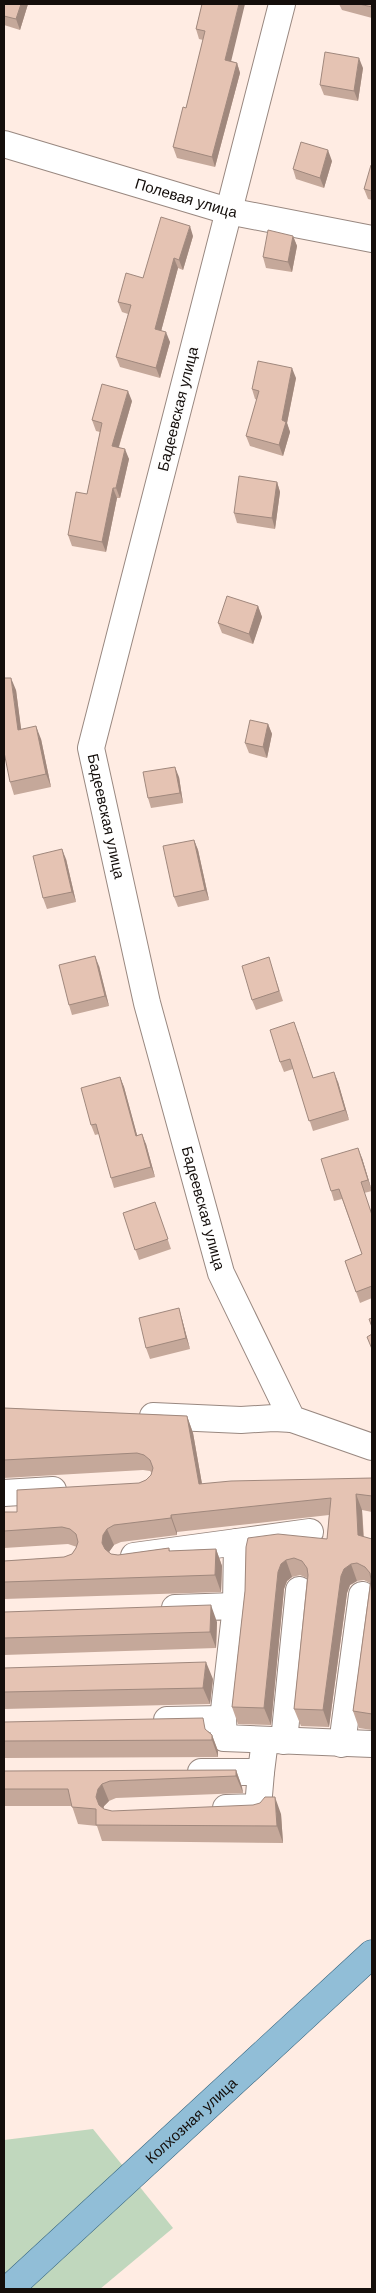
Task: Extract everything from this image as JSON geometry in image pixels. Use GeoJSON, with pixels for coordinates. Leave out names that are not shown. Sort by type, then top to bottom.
{"type":"FeatureCollection","features":[{"type":"Feature","properties":{"kind":"main road","name":"Колхозная улица"},"geometry":{"type":"LineString","coordinates":[[10,2289],[372,1954]]}},
{"type":"Feature","properties":{"kind":"street","name":"Бадеевская улица"},"geometry":{"type":"LineString","coordinates":[[282,4],[91,748],[147,1003],[221,1273],[292,1419]]}},
{"type":"Feature","properties":{"kind":"street","name":"Полевая улица"},"geometry":{"type":"LineString","coordinates":[[4,144],[228,211],[372,239]]}},
{"type":"Feature","properties":{"kind":"street"},"geometry":{"type":"LineString","coordinates":[[132,1416],[241,1420],[292,1419],[372,1447]]}},
{"type":"Feature","properties":{"kind":"street"},"geometry":{"type":"LineString","coordinates":[[4,1493],[78,1489]]}},
{"type":"Feature","properties":{"kind":"street"},"geometry":{"type":"LineString","coordinates":[[123,1557],[310,1532]]}},
{"type":"Feature","properties":{"kind":"street"},"geometry":{"type":"LineString","coordinates":[[237,1542],[236,1606],[220,1663],[224,1738],[372,1744]]}},
{"type":"Feature","properties":{"kind":"street"},"geometry":{"type":"LineString","coordinates":[[202,1809],[258,1807],[261,1772],[275,1741],[299,1590]]}},
{"type":"Feature","properties":{"kind":"street"},"geometry":{"type":"LineString","coordinates":[[342,1744],[362,1595]]}},
{"type":"Feature","properties":{"kind":"street"},"geometry":{"type":"LineString","coordinates":[[149,1609],[236,1606]]}},
{"type":"Feature","properties":{"kind":"street"},"geometry":{"type":"LineString","coordinates":[[143,1720],[223,1719]]}},
{"type":"Feature","properties":{"kind":"street"},"geometry":{"type":"LineString","coordinates":[[172,1772],[261,1772]]}},
{"type":"Feature","properties":{"kind":"green space"},"geometry":{"type":"Polygon","coordinates":[[[93,2129],[173,2228],[100,2289],[4,2289],[4,2140],[93,2129]]]}},
{"type":"Feature","properties":{"kind":"building"},"geometry":{"type":"Polygon","coordinates":[[[4,4],[21,4],[16,19],[4,16],[4,4]]]}},
{"type":"Feature","properties":{"kind":"building"},"geometry":{"type":"Polygon","coordinates":[[[202,4],[239,4],[225,60],[237,63],[212,157],[173,147],[183,107],[186,108],[205,31],[196,29],[202,4]]]}},
{"type":"Feature","properties":{"kind":"building"},"geometry":{"type":"Polygon","coordinates":[[[359,4],[372,4],[372,7],[359,4]]]}},
{"type":"Feature","properties":{"kind":"building"},"geometry":{"type":"Polygon","coordinates":[[[325,52],[359,58],[354,91],[320,85],[325,52]]]}},
{"type":"Feature","properties":{"kind":"building"},"geometry":{"type":"Polygon","coordinates":[[[301,142],[328,150],[320,178],[293,169],[301,142]]]}},
{"type":"Feature","properties":{"kind":"building"},"geometry":{"type":"Polygon","coordinates":[[[372,166],[372,191],[364,189],[372,166]]]}},
{"type":"Feature","properties":{"kind":"building"},"geometry":{"type":"Polygon","coordinates":[[[161,217],[190,226],[179,260],[174,258],[155,329],[166,332],[156,368],[116,357],[131,305],[118,302],[126,273],[143,278],[161,217]]]}},
{"type":"Feature","properties":{"kind":"building"},"geometry":{"type":"Polygon","coordinates":[[[268,230],[293,236],[288,262],[263,257],[268,230]]]}},
{"type":"Feature","properties":{"kind":"building"},"geometry":{"type":"Polygon","coordinates":[[[258,361],[292,368],[282,420],[286,422],[279,445],[246,436],[259,391],[252,389],[258,361]]]}},
{"type":"Feature","properties":{"kind":"building"},"geometry":{"type":"Polygon","coordinates":[[[102,384],[128,391],[112,446],[125,449],[116,488],[113,488],[102,542],[68,535],[76,492],[87,494],[102,423],[92,420],[102,384]]]}},
{"type":"Feature","properties":{"kind":"building"},"geometry":{"type":"Polygon","coordinates":[[[239,476],[277,482],[272,518],[234,513],[239,476]]]}},
{"type":"Feature","properties":{"kind":"building"},"geometry":{"type":"Polygon","coordinates":[[[227,596],[258,606],[249,634],[218,623],[227,596]]]}},
{"type":"Feature","properties":{"kind":"building"},"geometry":{"type":"Polygon","coordinates":[[[4,678],[11,678],[18,730],[36,726],[46,774],[10,782],[4,752],[4,678]]]}},
{"type":"Feature","properties":{"kind":"building"},"geometry":{"type":"Polygon","coordinates":[[[250,720],[268,724],[263,747],[245,743],[250,720]]]}},
{"type":"Feature","properties":{"kind":"building"},"geometry":{"type":"Polygon","coordinates":[[[175,767],[180,793],[148,798],[143,772],[175,767]]]}},
{"type":"Feature","properties":{"kind":"building"},"geometry":{"type":"Polygon","coordinates":[[[194,840],[205,890],[174,897],[163,846],[194,840]]]}},
{"type":"Feature","properties":{"kind":"building"},"geometry":{"type":"Polygon","coordinates":[[[62,849],[72,892],[43,898],[33,856],[62,849]]]}},
{"type":"Feature","properties":{"kind":"building"},"geometry":{"type":"Polygon","coordinates":[[[95,956],[105,996],[69,1005],[59,965],[95,956]]]}},
{"type":"Feature","properties":{"kind":"building"},"geometry":{"type":"Polygon","coordinates":[[[269,957],[279,991],[252,1000],[242,966],[269,957]]]}},
{"type":"Feature","properties":{"kind":"building"},"geometry":{"type":"Polygon","coordinates":[[[294,1022],[313,1078],[334,1072],[345,1110],[309,1121],[290,1059],[280,1062],[270,1030],[294,1022]]]}},
{"type":"Feature","properties":{"kind":"building"},"geometry":{"type":"Polygon","coordinates":[[[120,1077],[136,1136],[142,1134],[151,1167],[111,1178],[96,1124],[91,1125],[81,1088],[120,1077]]]}},
{"type":"Feature","properties":{"kind":"building"},"geometry":{"type":"Polygon","coordinates":[[[358,1148],[368,1180],[361,1182],[372,1215],[372,1286],[356,1292],[345,1261],[362,1254],[339,1189],[331,1191],[321,1159],[358,1148]]]}},
{"type":"Feature","properties":{"kind":"building"},"geometry":{"type":"Polygon","coordinates":[[[155,1202],[168,1239],[135,1250],[123,1213],[155,1202]]]}},
{"type":"Feature","properties":{"kind":"building"},"geometry":{"type":"Polygon","coordinates":[[[179,1308],[186,1338],[146,1348],[139,1318],[179,1308]]]}},
{"type":"Feature","properties":{"kind":"building"},"geometry":{"type":"Polygon","coordinates":[[[372,1334],[372,1349],[367,1337],[372,1334]]]}},
{"type":"Feature","properties":{"kind":"building"},"geometry":{"type":"Polygon","coordinates":[[[4,1408],[187,1416],[199,1484],[231,1481],[372,1478],[372,1496],[356,1494],[358,1535],[372,1539],[372,1714],[353,1711],[371,1580],[370,1573],[365,1567],[357,1563],[351,1564],[344,1569],[341,1576],[323,1710],[294,1709],[308,1575],[307,1568],[302,1561],[294,1558],[286,1560],[281,1564],[278,1572],[264,1708],[232,1707],[245,1591],[248,1538],[278,1534],[327,1539],[331,1498],[171,1515],[171,1518],[114,1525],[107,1529],[103,1535],[102,1543],[105,1549],[111,1554],[118,1555],[169,1548],[169,1551],[216,1549],[215,1575],[4,1582],[4,1561],[64,1557],[72,1554],[78,1542],[76,1534],[70,1529],[62,1527],[4,1531],[4,1512],[17,1512],[17,1490],[139,1483],[151,1475],[153,1468],[150,1460],[144,1455],[137,1453],[4,1460],[4,1408]]]}},
{"type":"Feature","properties":{"kind":"building"},"geometry":{"type":"Polygon","coordinates":[[[211,1605],[210,1632],[4,1638],[4,1612],[211,1605]]]}},
{"type":"Feature","properties":{"kind":"building"},"geometry":{"type":"Polygon","coordinates":[[[206,1662],[203,1688],[4,1692],[4,1668],[206,1662]]]}},
{"type":"Feature","properties":{"kind":"building"},"geometry":{"type":"Polygon","coordinates":[[[203,1718],[205,1729],[212,1735],[212,1740],[4,1741],[4,1722],[203,1718]]]}},
{"type":"Feature","properties":{"kind":"building"},"geometry":{"type":"Polygon","coordinates":[[[236,1770],[236,1776],[110,1781],[102,1784],[98,1789],[96,1797],[99,1805],[104,1809],[112,1811],[253,1805],[260,1803],[265,1797],[275,1797],[277,1826],[96,1825],[96,1809],[72,1807],[68,1789],[4,1789],[4,1771],[236,1770]]]}}]}
